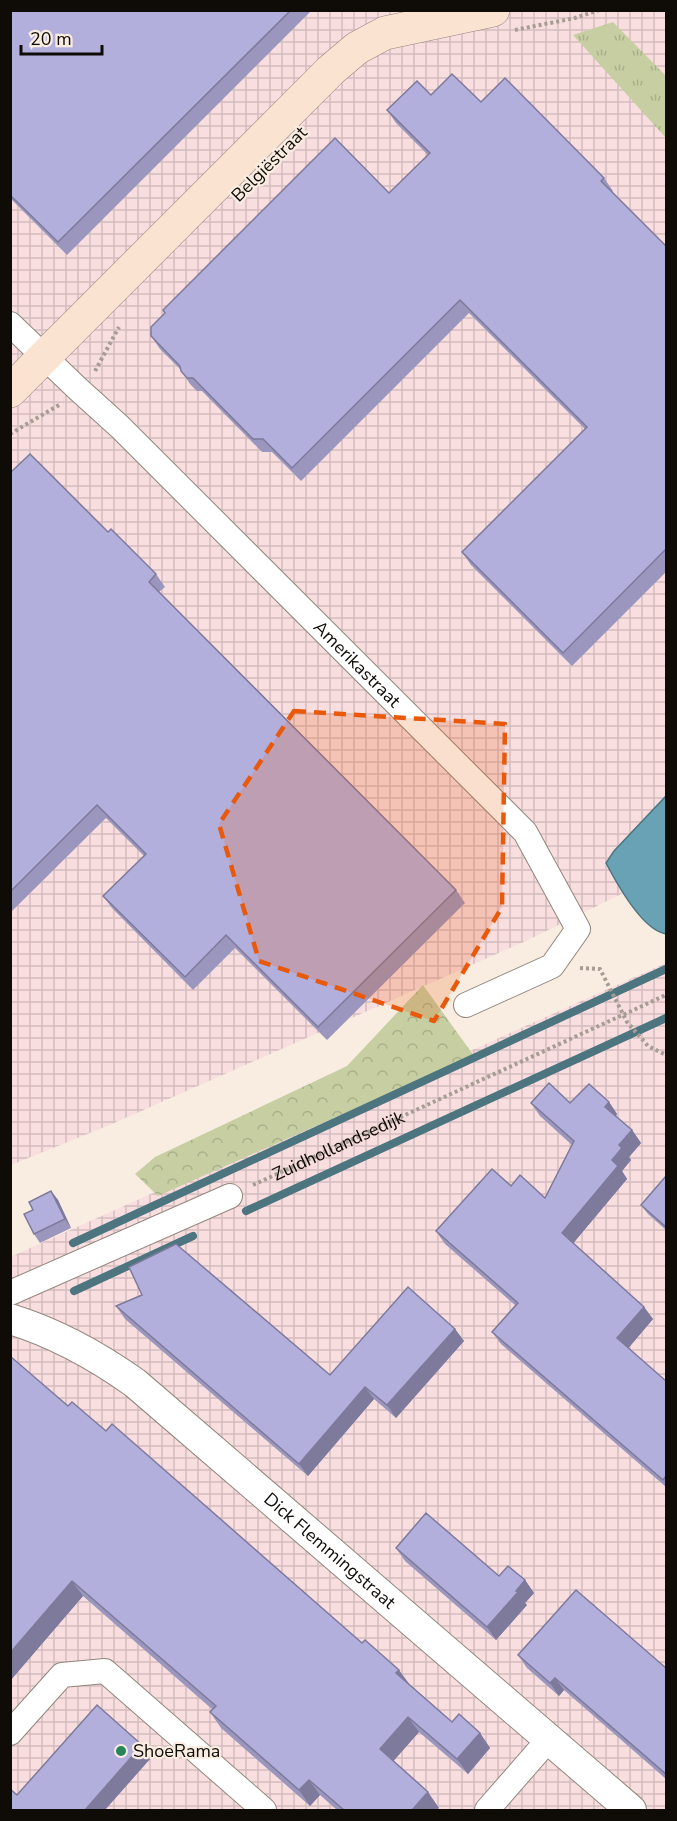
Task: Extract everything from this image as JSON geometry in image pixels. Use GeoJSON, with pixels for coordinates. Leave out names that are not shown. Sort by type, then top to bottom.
{"type":"FeatureCollection","features":[{"type":"Feature","properties":{"kind":"main road","name":"Belgiëstraat"},"geometry":{"type":"LineString","coordinates":[[10,391],[331,70],[357,48],[385,33],[499,21]]}},
{"type":"Feature","properties":{"kind":"street","name":"Amerikastraat"},"geometry":{"type":"LineString","coordinates":[[10,324],[120,427],[525,832],[578,929],[552,966],[466,1005]]}},
{"type":"Feature","properties":{"kind":"street"},"geometry":{"type":"LineString","coordinates":[[10,1293],[230,1196]]}},
{"type":"Feature","properties":{"kind":"street","name":"Dick Flemmingstraat"},"geometry":{"type":"LineString","coordinates":[[10,1319],[33,1326],[101,1359],[135,1383],[631,1810]]}},
{"type":"Feature","properties":{"kind":"street"},"geometry":{"type":"LineString","coordinates":[[10,1733],[62,1675],[105,1671],[264,1810]]}},
{"type":"Feature","properties":{"kind":"street"},"geometry":{"type":"LineString","coordinates":[[487,1810],[549,1739]]}},
{"type":"Feature","properties":{"kind":"path"},"geometry":{"type":"LineString","coordinates":[[499,21],[575,18],[599,10]]}},
{"type":"Feature","properties":{"kind":"path"},"geometry":{"type":"LineString","coordinates":[[10,434],[61,404],[78,389],[96,370],[122,321]]}},
{"type":"Feature","properties":{"kind":"path"},"geometry":{"type":"LineString","coordinates":[[607,986],[627,1022],[648,1046],[666,1054]]}},
{"type":"Feature","properties":{"kind":"path","name":"Zuidhollandsedijk"},"geometry":{"type":"LineString","coordinates":[[230,1196],[666,995]]}},
{"type":"Feature","properties":{"kind":"highlighted area"},"geometry":{"type":"Polygon","coordinates":[[[294,711],[505,724],[502,907],[434,1021],[259,961],[219,824],[294,711]]]}},
{"type":"Feature","properties":{"kind":"shaded area"},"geometry":{"type":"Polygon","coordinates":[[[11,11],[666,11],[666,872],[528,940],[112,1124],[11,1165],[11,11]]]}},
{"type":"Feature","properties":{"kind":"shaded area"},"geometry":{"type":"Polygon","coordinates":[[[666,963],[666,1810],[11,1810],[10,1257],[666,963]]]}},
{"type":"Feature","properties":{"kind":"green space"},"geometry":{"type":"Polygon","coordinates":[[[613,22],[666,76],[666,138],[573,35],[613,22]]]}},
{"type":"Feature","properties":{"kind":"green space"},"geometry":{"type":"Polygon","coordinates":[[[423,985],[474,1056],[158,1196],[135,1174],[155,1157],[347,1066],[423,985]]]}},
{"type":"Feature","properties":{"kind":"water"},"geometry":{"type":"Polygon","coordinates":[[[666,796],[666,934],[657,931],[639,915],[623,894],[606,863],[614,851],[666,796]]]}},
{"type":"Feature","properties":{"kind":"building"},"geometry":{"type":"Polygon","coordinates":[[[10,10],[291,10],[58,242],[10,195],[10,10]]]}},
{"type":"Feature","properties":{"kind":"building"},"geometry":{"type":"Polygon","coordinates":[[[452,74],[481,102],[505,78],[604,178],[601,181],[666,246],[666,549],[563,653],[462,552],[587,427],[460,300],[292,468],[263,439],[253,439],[193,378],[187,378],[180,366],[151,336],[151,327],[165,313],[163,310],[335,138],[389,193],[430,153],[387,110],[417,81],[431,95],[452,74]]]}},
{"type":"Feature","properties":{"kind":"building"},"geometry":{"type":"Polygon","coordinates":[[[30,454],[108,532],[111,529],[156,574],[149,582],[456,890],[318,1027],[226,935],[185,977],[103,896],[146,854],[97,805],[10,892],[10,473],[30,454]]]}},
{"type":"Feature","properties":{"kind":"building"},"geometry":{"type":"Polygon","coordinates":[[[549,1083],[570,1103],[589,1084],[609,1102],[605,1107],[632,1130],[619,1145],[622,1148],[612,1160],[618,1166],[562,1233],[644,1307],[617,1338],[666,1381],[666,1476],[663,1480],[492,1332],[518,1303],[436,1231],[492,1169],[511,1186],[520,1175],[545,1198],[574,1141],[531,1103],[549,1083]]]}},
{"type":"Feature","properties":{"kind":"building"},"geometry":{"type":"Polygon","coordinates":[[[666,1176],[666,1227],[641,1205],[666,1176]]]}},
{"type":"Feature","properties":{"kind":"building"},"geometry":{"type":"Polygon","coordinates":[[[51,1191],[65,1219],[34,1234],[24,1214],[33,1210],[29,1202],[51,1191]]]}},
{"type":"Feature","properties":{"kind":"building"},"geometry":{"type":"Polygon","coordinates":[[[176,1244],[330,1375],[408,1287],[455,1329],[387,1405],[365,1387],[299,1464],[116,1306],[142,1295],[129,1267],[176,1244]]]}},
{"type":"Feature","properties":{"kind":"building"},"geometry":{"type":"Polygon","coordinates":[[[10,1356],[68,1406],[72,1402],[106,1431],[112,1424],[362,1643],[365,1640],[399,1670],[396,1673],[452,1722],[459,1714],[480,1733],[457,1759],[408,1717],[380,1749],[428,1792],[412,1810],[344,1810],[309,1780],[299,1790],[210,1712],[216,1706],[72,1581],[10,1653],[10,1356]]]}},
{"type":"Feature","properties":{"kind":"building"},"geometry":{"type":"Polygon","coordinates":[[[426,1513],[499,1576],[508,1566],[525,1580],[516,1591],[518,1592],[487,1627],[396,1548],[426,1513]]]}},
{"type":"Feature","properties":{"kind":"building"},"geometry":{"type":"Polygon","coordinates":[[[576,1590],[666,1668],[666,1774],[555,1678],[550,1683],[518,1655],[576,1590]]]}},
{"type":"Feature","properties":{"kind":"building"},"geometry":{"type":"Polygon","coordinates":[[[97,1705],[142,1745],[85,1810],[10,1810],[10,1789],[17,1795],[97,1705]]]}},
{"type":"Feature","properties":{"kind":"waterway"},"geometry":{"type":"LineString","coordinates":[[73,1243],[666,969]]}},
{"type":"Feature","properties":{"kind":"waterway"},"geometry":{"type":"LineString","coordinates":[[246,1211],[666,1018]]}},
{"type":"Feature","properties":{"kind":"waterway"},"geometry":{"type":"LineString","coordinates":[[74,1291],[193,1236]]}},
{"type":"Feature","properties":{"kind":"place","name":"ShoeRama"},"geometry":{"type":"Point","coordinates":[121,1751]}}]}
